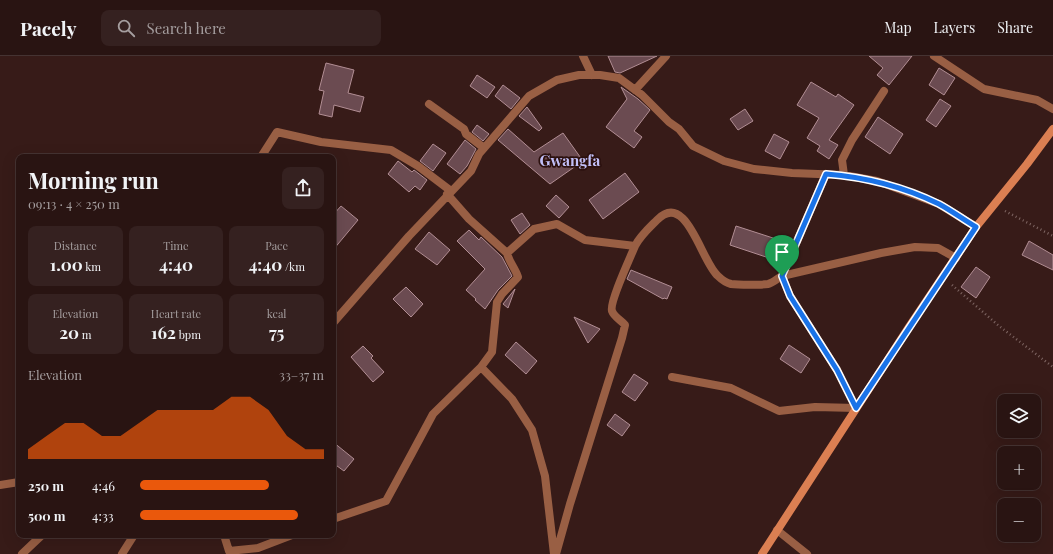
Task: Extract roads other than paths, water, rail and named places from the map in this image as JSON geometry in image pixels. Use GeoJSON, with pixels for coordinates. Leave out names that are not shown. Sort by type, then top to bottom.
{"type":"FeatureCollection","features":[{"type":"Feature","properties":{"kind":"street"},"geometry":{"type":"LineString","coordinates":[[583,56],[592,75]]}},
{"type":"Feature","properties":{"kind":"street"},"geometry":{"type":"LineString","coordinates":[[635,90],[666,56]]}},
{"type":"Feature","properties":{"kind":"street"},"geometry":{"type":"LineString","coordinates":[[934,56],[984,89],[1037,100],[1053,110]]}},
{"type":"Feature","properties":{"kind":"street"},"geometry":{"type":"LineString","coordinates":[[336,320],[409,236],[449,192],[471,171],[479,154],[529,96],[557,80],[579,75],[619,78],[635,90],[669,122],[679,129],[693,146],[724,161],[754,169],[844,175],[878,181],[939,204],[976,227]]}},
{"type":"Feature","properties":{"kind":"street"},"geometry":{"type":"LineString","coordinates":[[844,175],[842,160],[852,140],[884,91]]}},
{"type":"Feature","properties":{"kind":"street"},"geometry":{"type":"LineString","coordinates":[[429,104],[464,129],[466,134],[484,148]]}},
{"type":"Feature","properties":{"kind":"street"},"geometry":{"type":"LineString","coordinates":[[762,554],[856,408],[976,227],[1028,164],[1053,129]]}},
{"type":"Feature","properties":{"kind":"street"},"geometry":{"type":"LineString","coordinates":[[263,154],[277,132],[321,142],[391,150],[418,166],[449,192],[470,219],[507,253],[509,260],[516,269],[518,277],[502,294],[497,302],[492,352],[481,368],[433,414],[386,500],[336,519]]}},
{"type":"Feature","properties":{"kind":"street"},"geometry":{"type":"LineString","coordinates":[[826,174],[782,276],[790,296],[837,370],[856,408]]}},
{"type":"Feature","properties":{"kind":"street"},"geometry":{"type":"LineString","coordinates":[[555,554],[622,338],[625,325],[613,313],[612,308],[620,282],[635,246],[649,228],[662,215],[670,212],[680,215],[689,225],[708,263],[717,276],[730,284],[770,284],[782,276],[881,253],[915,247],[938,248],[956,258]]}},
{"type":"Feature","properties":{"kind":"street"},"geometry":{"type":"LineString","coordinates":[[507,253],[534,229],[557,224],[585,240],[635,246]]}},
{"type":"Feature","properties":{"kind":"street"},"geometry":{"type":"LineString","coordinates":[[481,368],[512,398],[532,430],[545,476],[555,554]]}},
{"type":"Feature","properties":{"kind":"street"},"geometry":{"type":"LineString","coordinates":[[672,377],[731,388],[779,411],[815,406],[856,408]]}},
{"type":"Feature","properties":{"kind":"street"},"geometry":{"type":"LineString","coordinates":[[0,485],[16,482]]}},
{"type":"Feature","properties":{"kind":"street"},"geometry":{"type":"LineString","coordinates":[[777,530],[808,554]]}},
{"type":"Feature","properties":{"kind":"street"},"geometry":{"type":"LineString","coordinates":[[22,554],[39,538]]}},
{"type":"Feature","properties":{"kind":"street"},"geometry":{"type":"LineString","coordinates":[[122,554],[132,538]]}},
{"type":"Feature","properties":{"kind":"street"},"geometry":{"type":"LineString","coordinates":[[224,538],[225,553],[258,548],[284,538]]}},
{"type":"Feature","properties":{"kind":"district","name":"Gwangfa"},"geometry":{"type":"Point","coordinates":[570,161]}}]}
